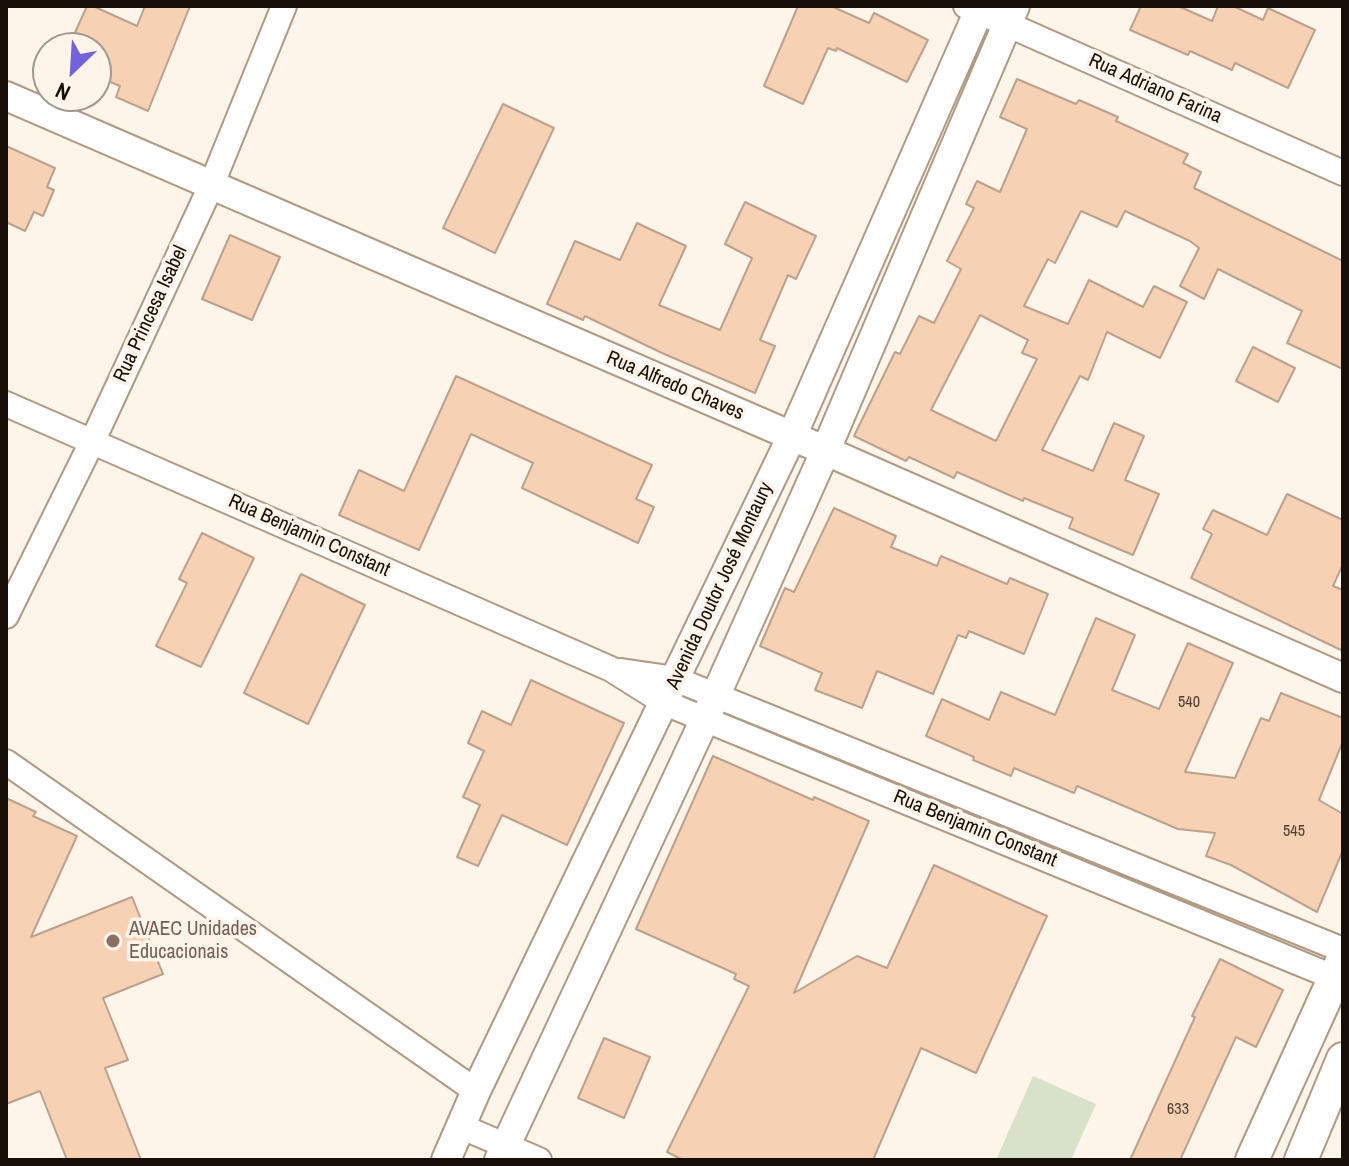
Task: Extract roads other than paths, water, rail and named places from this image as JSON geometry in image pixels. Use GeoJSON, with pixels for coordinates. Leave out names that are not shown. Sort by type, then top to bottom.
{"type":"FeatureCollection","features":[{"type":"Feature","properties":{"kind":"main road"},"geometry":{"type":"LineString","coordinates":[[1252,1160],[1341,967]]}},
{"type":"Feature","properties":{"kind":"main road"},"geometry":{"type":"LineString","coordinates":[[1301,1160],[1343,1059]]}},
{"type":"Feature","properties":{"kind":"street","name":"Rua Princesa Isabel"},"geometry":{"type":"LineString","coordinates":[[6,616],[93,440],[211,186],[284,6]]}},
{"type":"Feature","properties":{"kind":"street","name":"Rua Adriano Farina"},"geometry":{"type":"LineString","coordinates":[[975,8],[1012,14],[1343,173]]}},
{"type":"Feature","properties":{"kind":"street","name":"Avenida Doutor José Montaury"},"geometry":{"type":"LineString","coordinates":[[446,1160],[476,1091],[792,436],[975,8]]}},
{"type":"Feature","properties":{"kind":"street","name":"Avenida Doutor José Montaury"},"geometry":{"type":"LineString","coordinates":[[502,1152],[710,708],[825,452],[1012,14]]}},
{"type":"Feature","properties":{"kind":"street","name":"Rua Alfredo Chaves"},"geometry":{"type":"LineString","coordinates":[[6,96],[1343,678]]}},
{"type":"Feature","properties":{"kind":"street","name":"Rua Benjamin Constant"},"geometry":{"type":"LineString","coordinates":[[6,404],[611,669],[1341,967]]}},
{"type":"Feature","properties":{"kind":"street"},"geometry":{"type":"LineString","coordinates":[[6,762],[476,1091]]}},
{"type":"Feature","properties":{"kind":"street"},"geometry":{"type":"LineString","coordinates":[[460,1126],[502,1152],[539,1160]]}},
{"type":"Feature","properties":{"kind":"place","name":"AVAEC Unidades Educacionais"},"geometry":{"type":"Point","coordinates":[113,941]}}]}
